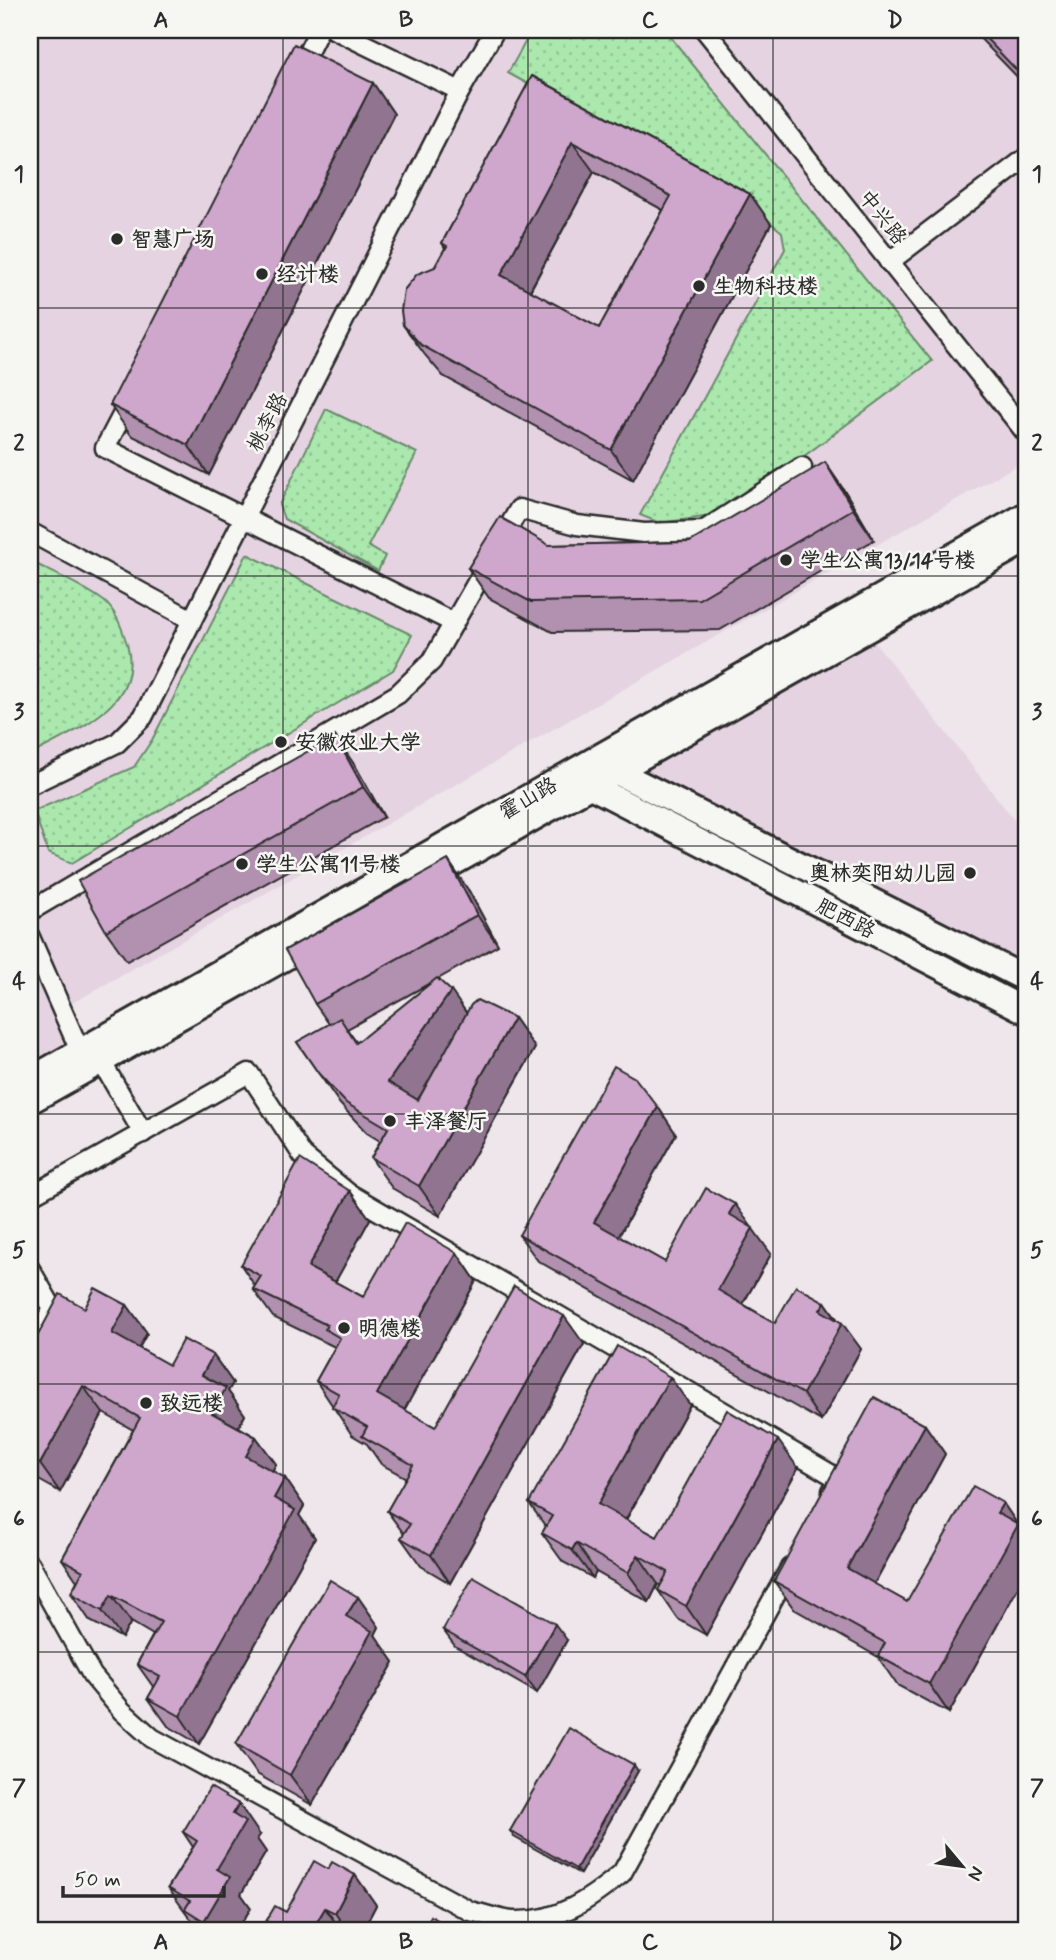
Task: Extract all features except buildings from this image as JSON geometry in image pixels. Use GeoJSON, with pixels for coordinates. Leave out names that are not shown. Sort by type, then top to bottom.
{"type":"FeatureCollection","features":[{"type":"Feature","properties":{"kind":"main road","name":"霍山路"},"geometry":{"type":"LineString","coordinates":[[30,1101],[91,1056],[1026,515]]}},
{"type":"Feature","properties":{"kind":"main road","name":"霍山路"},"geometry":{"type":"LineString","coordinates":[[30,1080],[91,1056],[617,772],[1026,540]]}},
{"type":"Feature","properties":{"kind":"main road","name":"肥西路"},"geometry":{"type":"LineString","coordinates":[[617,772],[1026,979]]}},
{"type":"Feature","properties":{"kind":"main road","name":"肥西路"},"geometry":{"type":"LineString","coordinates":[[591,786],[1026,1011]]}},
{"type":"Feature","properties":{"kind":"street"},"geometry":{"type":"LineString","coordinates":[[288,90],[319,30]]}},
{"type":"Feature","properties":{"kind":"street"},"geometry":{"type":"LineString","coordinates":[[335,30],[460,91]]}},
{"type":"Feature","properties":{"kind":"street","name":"桃李路"},"geometry":{"type":"LineString","coordinates":[[30,785],[106,749],[129,735],[143,717],[460,91],[495,30]]}},
{"type":"Feature","properties":{"kind":"street","name":"中兴路"},"geometry":{"type":"LineString","coordinates":[[705,30],[1026,433]]}},
{"type":"Feature","properties":{"kind":"street"},"geometry":{"type":"LineString","coordinates":[[889,262],[1026,158]]}},
{"type":"Feature","properties":{"kind":"street"},"geometry":{"type":"LineString","coordinates":[[137,385],[105,448],[454,623]]}},
{"type":"Feature","properties":{"kind":"street"},"geometry":{"type":"LineString","coordinates":[[30,911],[398,694],[432,661],[519,509],[577,525],[644,533],[704,531],[802,467]]}},
{"type":"Feature","properties":{"kind":"street"},"geometry":{"type":"LineString","coordinates":[[30,532],[192,620]]}},
{"type":"Feature","properties":{"kind":"street"},"geometry":{"type":"LineString","coordinates":[[30,937],[91,1056],[143,1133]]}},
{"type":"Feature","properties":{"kind":"street"},"geometry":{"type":"LineString","coordinates":[[30,1196],[248,1073],[291,1141],[315,1169],[348,1193],[839,1479],[826,1503]]}},
{"type":"Feature","properties":{"kind":"street"},"geometry":{"type":"LineString","coordinates":[[30,1269],[53,1309],[30,1348]]}},
{"type":"Feature","properties":{"kind":"street"},"geometry":{"type":"LineString","coordinates":[[30,1564],[92,1675],[122,1711],[152,1738],[470,1911],[513,1920],[552,1916],[588,1901],[622,1873],[799,1551]]}},
{"type":"Feature","properties":{"kind":"shaded area","name":"安徽农业大学"},"geometry":{"type":"Polygon","coordinates":[[[30,30],[1026,30],[1026,460],[62,1009],[77,1039],[30,1065],[30,30]]]}},
{"type":"Feature","properties":{"kind":"shaded area"},"geometry":{"type":"Polygon","coordinates":[[[866,631],[1026,835],[1026,979],[617,772],[866,631]]]}},
{"type":"Feature","properties":{"kind":"green space"},"geometry":{"type":"Polygon","coordinates":[[[532,30],[665,30],[932,361],[726,514],[660,523],[640,515],[785,249],[782,232],[749,205],[508,73],[532,30]]]}},
{"type":"Feature","properties":{"kind":"green space"},"geometry":{"type":"Polygon","coordinates":[[[326,409],[417,453],[368,546],[385,556],[378,571],[284,519],[279,505],[326,409]]]}},
{"type":"Feature","properties":{"kind":"green space"},"geometry":{"type":"Polygon","coordinates":[[[247,554],[412,635],[393,670],[72,863],[48,853],[34,811],[134,767],[152,740],[247,554]]]}},
{"type":"Feature","properties":{"kind":"green space"},"geometry":{"type":"Polygon","coordinates":[[[30,561],[84,588],[105,602],[120,625],[130,659],[127,679],[119,696],[105,711],[88,724],[30,755],[30,561]]]}},
{"type":"Feature","properties":{"kind":"place","name":"智慧广场"},"geometry":{"type":"Point","coordinates":[117,239]}},
{"type":"Feature","properties":{"kind":"place","name":"经计楼"},"geometry":{"type":"Point","coordinates":[262,274]}},
{"type":"Feature","properties":{"kind":"place","name":"生物科技楼"},"geometry":{"type":"Point","coordinates":[699,286]}},
{"type":"Feature","properties":{"kind":"place","name":"学生公寓13/14号楼"},"geometry":{"type":"Point","coordinates":[786,560]}},
{"type":"Feature","properties":{"kind":"place","name":"安徽农业大学"},"geometry":{"type":"Point","coordinates":[281,742]}},
{"type":"Feature","properties":{"kind":"place","name":"学生公寓11号楼"},"geometry":{"type":"Point","coordinates":[242,864]}},
{"type":"Feature","properties":{"kind":"place","name":"奥林奕阳幼儿园"},"geometry":{"type":"Point","coordinates":[970,873]}},
{"type":"Feature","properties":{"kind":"place","name":"丰泽餐厅"},"geometry":{"type":"Point","coordinates":[390,1121]}},
{"type":"Feature","properties":{"kind":"place","name":"明德楼"},"geometry":{"type":"Point","coordinates":[344,1328]}},
{"type":"Feature","properties":{"kind":"place","name":"致远楼"},"geometry":{"type":"Point","coordinates":[146,1403]}}]}
